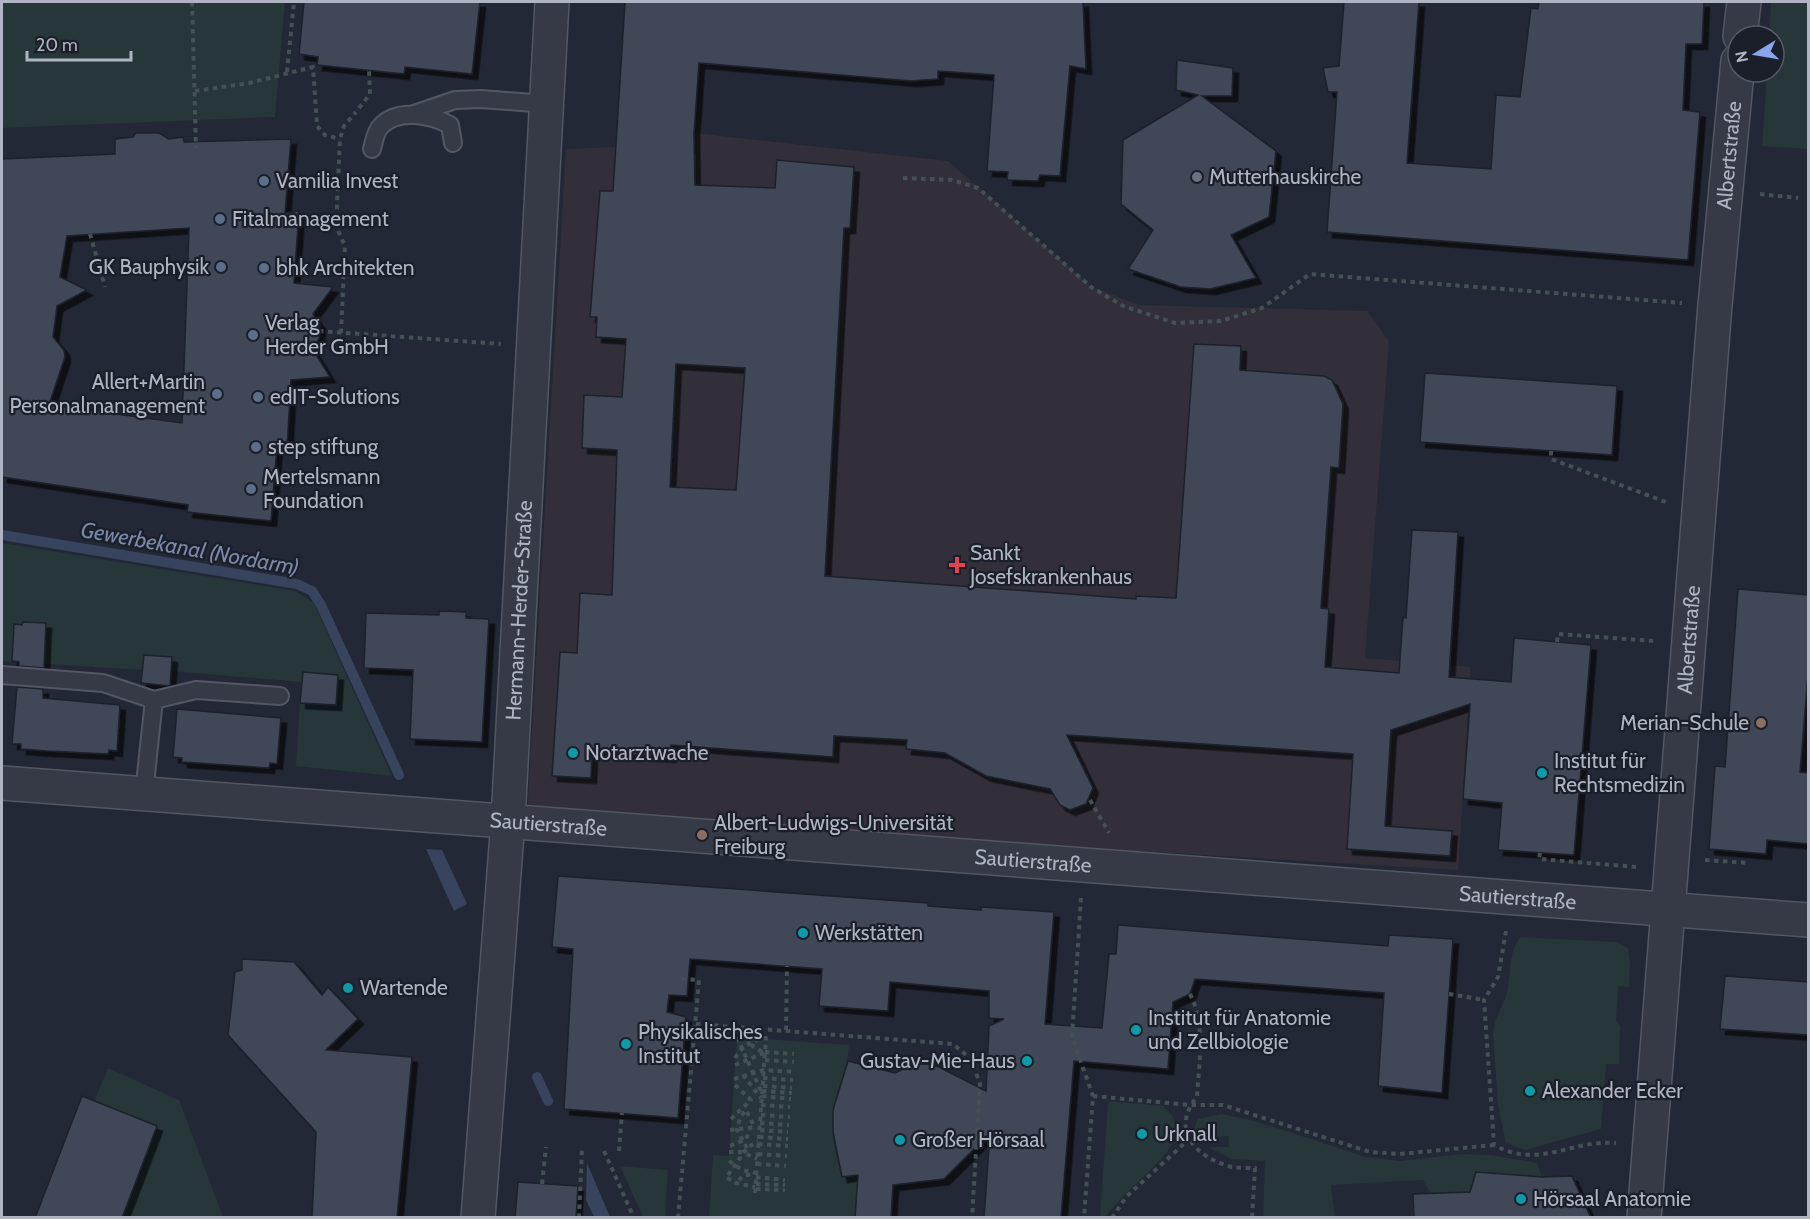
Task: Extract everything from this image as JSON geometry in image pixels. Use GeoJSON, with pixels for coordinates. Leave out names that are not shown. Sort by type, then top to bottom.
{"type":"FeatureCollection","features":[{"type":"Feature","properties":{"kind":"street","name":"Hermann-Herder-Straße"},"geometry":{"type":"LineString","coordinates":[[478,1218],[508,820],[552,2]]}},
{"type":"Feature","properties":{"kind":"street"},"geometry":{"type":"LineString","coordinates":[[1741,24],[1744,2]]}},
{"type":"Feature","properties":{"kind":"street","name":"Albertstraße"},"geometry":{"type":"LineString","coordinates":[[1644,1218],[1714,305],[1736,84]]}},
{"type":"Feature","properties":{"kind":"street","name":"Sautierstraße"},"geometry":{"type":"LineString","coordinates":[[2,783],[1809,920]]}},
{"type":"Feature","properties":{"kind":"lane"},"geometry":{"type":"LineString","coordinates":[[372,149],[380,127],[390,120],[455,100],[482,99],[547,104]]}},
{"type":"Feature","properties":{"kind":"lane"},"geometry":{"type":"LineString","coordinates":[[414,114],[436,117],[450,125],[453,143]]}},
{"type":"Feature","properties":{"kind":"lane"},"geometry":{"type":"LineString","coordinates":[[2,675],[103,682],[154,700],[196,690],[280,696]]}},
{"type":"Feature","properties":{"kind":"lane"},"geometry":{"type":"LineString","coordinates":[[144,793],[154,700]]}},
{"type":"Feature","properties":{"kind":"path"},"geometry":{"type":"LineString","coordinates":[[192,2],[196,148]]}},
{"type":"Feature","properties":{"kind":"path"},"geometry":{"type":"LineString","coordinates":[[287,72],[294,2]]}},
{"type":"Feature","properties":{"kind":"path"},"geometry":{"type":"LineString","coordinates":[[195,91],[249,83],[313,67],[317,126],[325,135],[340,138],[336,226],[345,246],[341,333]]}},
{"type":"Feature","properties":{"kind":"path"},"geometry":{"type":"LineString","coordinates":[[356,112],[370,94],[369,70]]}},
{"type":"Feature","properties":{"kind":"path"},"geometry":{"type":"LineString","coordinates":[[903,178],[952,180],[978,188],[1091,287],[1122,306],[1175,323],[1221,321],[1262,308],[1310,274],[1714,305]]}},
{"type":"Feature","properties":{"kind":"path"},"geometry":{"type":"LineString","coordinates":[[1770,195],[1798,198]]}},
{"type":"Feature","properties":{"kind":"path"},"geometry":{"type":"LineString","coordinates":[[90,234],[105,287]]}},
{"type":"Feature","properties":{"kind":"path"},"geometry":{"type":"LineString","coordinates":[[319,331],[534,345]]}},
{"type":"Feature","properties":{"kind":"path"},"geometry":{"type":"LineString","coordinates":[[1551,451],[1551,459],[1698,514]]}},
{"type":"Feature","properties":{"kind":"path"},"geometry":{"type":"LineString","coordinates":[[1557,642],[1558,634],[1688,644]]}},
{"type":"Feature","properties":{"kind":"path"},"geometry":{"type":"LineString","coordinates":[[1540,853],[1539,859],[1611,865]]}},
{"type":"Feature","properties":{"kind":"path"},"geometry":{"type":"LineString","coordinates":[[1672,857],[1748,863]]}},
{"type":"Feature","properties":{"kind":"path"},"geometry":{"type":"LineString","coordinates":[[1083,865],[1072,1037],[1093,1096],[1084,1218]]}},
{"type":"Feature","properties":{"kind":"path"},"geometry":{"type":"LineString","coordinates":[[1494,1145],[1484,1000],[1498,977],[1506,935],[1508,897]]}},
{"type":"Feature","properties":{"kind":"path"},"geometry":{"type":"LineString","coordinates":[[786,1030],[787,966]]}},
{"type":"Feature","properties":{"kind":"path"},"geometry":{"type":"LineString","coordinates":[[678,1218],[699,980],[681,979]]}},
{"type":"Feature","properties":{"kind":"path"},"geometry":{"type":"LineString","coordinates":[[1190,994],[1198,1009],[1200,1027],[1197,1097],[1190,1105],[1185,1122],[1188,1140],[1201,1152],[1232,1167],[1255,1168],[1252,1218]]}},
{"type":"Feature","properties":{"kind":"path"},"geometry":{"type":"LineString","coordinates":[[1449,994],[1484,1000]]}},
{"type":"Feature","properties":{"kind":"path"},"geometry":{"type":"LineString","coordinates":[[696,1024],[953,1044],[971,1059],[980,1084],[972,1218]]}},
{"type":"Feature","properties":{"kind":"path"},"geometry":{"type":"LineString","coordinates":[[755,1188],[757,1127],[767,1028]]}},
{"type":"Feature","properties":{"kind":"path"},"geometry":{"type":"LineString","coordinates":[[737,1037],[762,1093]]}},
{"type":"Feature","properties":{"kind":"path"},"geometry":{"type":"LineString","coordinates":[[748,1037],[748,1043]]}},
{"type":"Feature","properties":{"kind":"path"},"geometry":{"type":"LineString","coordinates":[[735,1058],[742,1047],[748,1043],[766,1038]]}},
{"type":"Feature","properties":{"kind":"path"},"geometry":{"type":"LineString","coordinates":[[748,1043],[765,1052],[794,1054]]}},
{"type":"Feature","properties":{"kind":"path"},"geometry":{"type":"LineString","coordinates":[[735,1065],[765,1052]]}},
{"type":"Feature","properties":{"kind":"path"},"geometry":{"type":"LineString","coordinates":[[765,1059],[794,1062]]}},
{"type":"Feature","properties":{"kind":"path"},"geometry":{"type":"LineString","coordinates":[[731,1119],[751,1100],[734,1082],[752,1072],[764,1070],[793,1072]]}},
{"type":"Feature","properties":{"kind":"path"},"geometry":{"type":"LineString","coordinates":[[743,1076],[753,1088],[762,1093],[791,1099]]}},
{"type":"Feature","properties":{"kind":"path"},"geometry":{"type":"LineString","coordinates":[[763,1078],[793,1080]]}},
{"type":"Feature","properties":{"kind":"path"},"geometry":{"type":"LineString","coordinates":[[746,1094],[753,1088]]}},
{"type":"Feature","properties":{"kind":"path"},"geometry":{"type":"LineString","coordinates":[[762,1093],[792,1090]]}},
{"type":"Feature","properties":{"kind":"path"},"geometry":{"type":"LineString","coordinates":[[1093,1096],[1190,1105],[1223,1105],[1345,1146],[1370,1152],[1400,1154],[1494,1145],[1506,1151],[1531,1156],[1609,1143],[1649,1147]]}},
{"type":"Feature","properties":{"kind":"path"},"geometry":{"type":"LineString","coordinates":[[761,1105],[790,1107]]}},
{"type":"Feature","properties":{"kind":"path"},"geometry":{"type":"LineString","coordinates":[[747,1148],[741,1141],[737,1130],[740,1118],[746,1110],[757,1127],[789,1132]]}},
{"type":"Feature","properties":{"kind":"path"},"geometry":{"type":"LineString","coordinates":[[620,1151],[622,1113]]}},
{"type":"Feature","properties":{"kind":"path"},"geometry":{"type":"LineString","coordinates":[[760,1115],[790,1117]]}},
{"type":"Feature","properties":{"kind":"path"},"geometry":{"type":"LineString","coordinates":[[730,1130],[789,1125]]}},
{"type":"Feature","properties":{"kind":"path"},"geometry":{"type":"LineString","coordinates":[[730,1146],[746,1139],[757,1127]]}},
{"type":"Feature","properties":{"kind":"path"},"geometry":{"type":"LineString","coordinates":[[729,1161],[736,1166],[742,1170],[785,1185],[755,1188],[736,1183],[728,1176],[736,1166],[747,1148],[758,1141],[788,1139]]}},
{"type":"Feature","properties":{"kind":"path"},"geometry":{"type":"LineString","coordinates":[[1112,1218],[1126,1197],[1188,1140]]}},
{"type":"Feature","properties":{"kind":"path"},"geometry":{"type":"LineString","coordinates":[[758,1141],[788,1146]]}},
{"type":"Feature","properties":{"kind":"path"},"geometry":{"type":"LineString","coordinates":[[542,1184],[546,1147]]}},
{"type":"Feature","properties":{"kind":"path"},"geometry":{"type":"LineString","coordinates":[[579,1218],[582,1149]]}},
{"type":"Feature","properties":{"kind":"path"},"geometry":{"type":"LineString","coordinates":[[604,1151],[634,1218]]}},
{"type":"Feature","properties":{"kind":"path"},"geometry":{"type":"LineString","coordinates":[[729,1152],[744,1153],[757,1159],[786,1166]]}},
{"type":"Feature","properties":{"kind":"path"},"geometry":{"type":"LineString","coordinates":[[757,1159],[787,1156]]}},
{"type":"Feature","properties":{"kind":"path"},"geometry":{"type":"LineString","coordinates":[[736,1183],[743,1176],[756,1175]]}},
{"type":"Feature","properties":{"kind":"shaded area"},"geometry":{"type":"Polygon","coordinates":[[[2,2],[285,2],[275,117],[2,128],[2,2]]]}},
{"type":"Feature","properties":{"kind":"shaded area"},"geometry":{"type":"Polygon","coordinates":[[[1771,2],[1808,2],[1808,149],[1762,146],[1766,84],[1786,84],[1786,24],[1770,24],[1771,2]]]}},
{"type":"Feature","properties":{"kind":"shaded area","name":"Sankt Josefskrankenhaus"},"geometry":{"type":"Polygon","coordinates":[[[694,133],[948,161],[1092,287],[1139,305],[1367,311],[1389,341],[1365,658],[1471,667],[1458,870],[527,815],[566,149],[616,147],[694,153],[694,133]]]}},
{"type":"Feature","properties":{"kind":"shaded area"},"geometry":{"type":"Polygon","coordinates":[[[2,543],[295,591],[314,603],[392,776],[296,766],[301,682],[171,671],[172,657],[144,655],[142,670],[2,661],[2,543]]]}},
{"type":"Feature","properties":{"kind":"shaded area"},"geometry":{"type":"Polygon","coordinates":[[[1521,937],[1615,942],[1628,948],[1630,963],[1629,987],[1618,986],[1616,1021],[1620,1026],[1619,1064],[1606,1064],[1601,1129],[1525,1150],[1506,1143],[1498,1105],[1493,1034],[1507,993],[1514,949],[1521,937]]]}},
{"type":"Feature","properties":{"kind":"shaded area"},"geometry":{"type":"Polygon","coordinates":[[[737,1037],[849,1045],[832,1125],[842,1177],[858,1175],[855,1217],[709,1218],[713,1155],[729,1156],[737,1037]]]}},
{"type":"Feature","properties":{"kind":"shaded area"},"geometry":{"type":"Polygon","coordinates":[[[108,1068],[179,1100],[223,1217],[122,1217],[94,1102],[108,1068]]]}},
{"type":"Feature","properties":{"kind":"shaded area"},"geometry":{"type":"Polygon","coordinates":[[[1108,1101],[1163,1106],[1172,1115],[1179,1134],[1163,1157],[1105,1217],[1100,1217],[1108,1101]]]}},
{"type":"Feature","properties":{"kind":"shaded area"},"geometry":{"type":"Polygon","coordinates":[[[1221,1114],[1255,1121],[1366,1157],[1400,1161],[1460,1154],[1491,1155],[1537,1163],[1542,1177],[1481,1172],[1474,1176],[1470,1192],[1460,1193],[1444,1217],[1423,1180],[1331,1185],[1335,1217],[1263,1217],[1265,1161],[1232,1159],[1208,1147],[1229,1147],[1228,1136],[1198,1138],[1194,1128],[1198,1119],[1221,1114]]]}},
{"type":"Feature","properties":{"kind":"shaded area"},"geometry":{"type":"Polygon","coordinates":[[[620,1166],[668,1170],[665,1217],[643,1217],[620,1166]]]}},
{"type":"Feature","properties":{"kind":"water"},"geometry":{"type":"Polygon","coordinates":[[[426,849],[442,850],[467,904],[454,911],[426,849]]]}},
{"type":"Feature","properties":{"kind":"water"},"geometry":{"type":"Polygon","coordinates":[[[587,1163],[610,1217],[594,1217],[586,1200],[587,1163]]]}},
{"type":"Feature","properties":{"kind":"building"},"geometry":{"type":"Polygon","coordinates":[[[304,2],[480,2],[472,74],[405,67],[404,74],[317,65],[318,57],[299,54],[304,2]]]}},
{"type":"Feature","properties":{"kind":"building"},"geometry":{"type":"Polygon","coordinates":[[[625,2],[1083,2],[1086,69],[1070,66],[1060,176],[1040,175],[1038,181],[1007,180],[1008,172],[987,171],[994,75],[938,71],[938,79],[911,81],[699,63],[694,133],[695,185],[775,188],[777,160],[854,167],[850,228],[844,228],[825,576],[1136,599],[1136,596],[1176,598],[1194,344],[1241,346],[1240,370],[1324,376],[1332,380],[1343,404],[1339,468],[1331,467],[1321,608],[1329,609],[1325,667],[1399,673],[1403,617],[1406,618],[1412,530],[1458,532],[1449,677],[1511,682],[1514,638],[1591,645],[1574,855],[1498,850],[1502,803],[1463,799],[1470,704],[1391,730],[1385,826],[1452,831],[1450,856],[1347,849],[1353,754],[1067,735],[1093,788],[1086,804],[1070,810],[1060,805],[1050,789],[986,776],[945,753],[906,749],[907,740],[834,736],[833,757],[671,745],[670,757],[592,752],[591,778],[552,776],[560,652],[577,653],[580,593],[612,595],[617,450],[582,448],[584,395],[622,397],[626,339],[596,337],[597,317],[590,317],[600,191],[613,191],[625,2]],[[676,364],[670,487],[736,490],[745,368],[676,364]]]}},
{"type":"Feature","properties":{"kind":"building"},"geometry":{"type":"Polygon","coordinates":[[[1344,2],[1419,2],[1407,163],[1491,169],[1496,95],[1520,97],[1531,8],[1538,9],[1539,2],[1704,2],[1702,44],[1686,44],[1683,110],[1700,112],[1688,260],[1327,232],[1337,92],[1328,92],[1323,68],[1339,66],[1344,2]]]}},
{"type":"Feature","properties":{"kind":"building","name":"Mutterhauskirche"},"geometry":{"type":"Polygon","coordinates":[[[1177,60],[1233,68],[1232,96],[1202,96],[1276,151],[1269,217],[1231,235],[1256,278],[1210,289],[1181,287],[1128,269],[1153,230],[1121,204],[1123,140],[1198,95],[1176,90],[1177,60]]]}},
{"type":"Feature","properties":{"kind":"building"},"geometry":{"type":"Polygon","coordinates":[[[136,133],[159,133],[169,139],[183,137],[184,142],[291,139],[285,213],[299,211],[294,283],[333,287],[313,314],[320,324],[319,339],[312,348],[330,377],[291,380],[287,449],[277,446],[271,521],[187,512],[188,505],[2,477],[2,159],[115,154],[115,139],[133,137],[136,133]],[[189,228],[67,236],[60,277],[87,290],[57,306],[53,337],[64,350],[65,357],[49,405],[182,423],[189,228]]]}},
{"type":"Feature","properties":{"kind":"building"},"geometry":{"type":"Polygon","coordinates":[[[1425,373],[1617,386],[1612,455],[1420,442],[1425,373]]]}},
{"type":"Feature","properties":{"kind":"building","name":"Merian-Schule"},"geometry":{"type":"Polygon","coordinates":[[[1738,589],[1809,595],[1809,663],[1800,772],[1809,773],[1809,844],[1767,840],[1766,854],[1709,849],[1715,766],[1725,767],[1738,589]]]}},
{"type":"Feature","properties":{"kind":"building"},"geometry":{"type":"Polygon","coordinates":[[[439,611],[466,612],[466,618],[489,619],[482,742],[410,739],[413,670],[364,668],[366,613],[439,615],[439,611]]]}},
{"type":"Feature","properties":{"kind":"building"},"geometry":{"type":"Polygon","coordinates":[[[23,622],[46,623],[44,668],[19,666],[19,662],[12,661],[14,624],[22,625],[23,622]]]}},
{"type":"Feature","properties":{"kind":"building"},"geometry":{"type":"Polygon","coordinates":[[[144,655],[172,657],[170,686],[141,683],[144,655]]]}},
{"type":"Feature","properties":{"kind":"building"},"geometry":{"type":"Polygon","coordinates":[[[303,672],[338,675],[336,705],[300,703],[303,672]]]}},
{"type":"Feature","properties":{"kind":"building"},"geometry":{"type":"Polygon","coordinates":[[[17,687],[43,689],[43,698],[120,705],[117,751],[109,750],[108,754],[47,751],[21,749],[21,744],[12,744],[17,687]]]}},
{"type":"Feature","properties":{"kind":"building"},"geometry":{"type":"Polygon","coordinates":[[[177,709],[281,718],[277,764],[270,763],[269,768],[182,762],[182,758],[173,757],[177,709]]]}},
{"type":"Feature","properties":{"kind":"building"},"geometry":{"type":"Polygon","coordinates":[[[558,876],[928,903],[928,906],[981,910],[981,907],[1054,912],[1045,1024],[1102,1028],[1109,954],[1116,954],[1118,925],[1388,946],[1389,935],[1453,939],[1442,1093],[1378,1086],[1384,993],[1195,979],[1190,994],[1173,1002],[1168,1069],[1074,1061],[1061,1218],[984,1218],[990,1133],[944,1179],[893,1185],[891,1218],[855,1218],[858,1175],[842,1177],[833,1132],[833,1110],[848,1061],[895,1073],[914,1064],[927,1064],[939,1067],[986,1091],[989,1026],[1004,1019],[989,1018],[989,991],[890,982],[888,1011],[819,1006],[822,969],[690,959],[687,996],[669,995],[667,1012],[686,1017],[678,1118],[564,1109],[573,949],[552,947],[558,876]]]}},
{"type":"Feature","properties":{"kind":"building"},"geometry":{"type":"Polygon","coordinates":[[[242,959],[294,962],[322,995],[328,987],[358,1019],[326,1050],[412,1057],[397,1218],[312,1218],[316,1132],[228,1035],[235,972],[242,970],[242,959]]]}},
{"type":"Feature","properties":{"kind":"building"},"geometry":{"type":"Polygon","coordinates":[[[1725,976],[1809,982],[1809,1035],[1720,1029],[1725,976]]]}},
{"type":"Feature","properties":{"kind":"building"},"geometry":{"type":"Polygon","coordinates":[[[82,1096],[157,1126],[122,1218],[35,1218],[82,1096]]]}},
{"type":"Feature","properties":{"kind":"building","name":"Hörsaal Anatomie"},"geometry":{"type":"Polygon","coordinates":[[[1476,1172],[1542,1177],[1572,1176],[1591,1218],[1414,1218],[1413,1194],[1470,1192],[1476,1172]]]}},
{"type":"Feature","properties":{"kind":"building"},"geometry":{"type":"Polygon","coordinates":[[[518,1182],[578,1186],[576,1218],[515,1218],[518,1182]]]}},
{"type":"Feature","properties":{"kind":"waterway","name":"Gewerbekanal (Nordarm)"},"geometry":{"type":"LineString","coordinates":[[2,535],[297,584],[312,591],[321,605],[399,775]]}},
{"type":"Feature","properties":{"kind":"waterway","name":"Gewerbekanal (Nordarm)"},"geometry":{"type":"LineString","coordinates":[[537,1077],[548,1101]]}},
{"type":"Feature","properties":{"kind":"place","name":"Mutterhauskirche"},"geometry":{"type":"Point","coordinates":[1197,177]}},
{"type":"Feature","properties":{"kind":"place","name":"Vamilia Invest"},"geometry":{"type":"Point","coordinates":[264,181]}},
{"type":"Feature","properties":{"kind":"place","name":"Fitalmanagement"},"geometry":{"type":"Point","coordinates":[220,219]}},
{"type":"Feature","properties":{"kind":"place","name":"GK Bauphysik"},"geometry":{"type":"Point","coordinates":[221,267]}},
{"type":"Feature","properties":{"kind":"place","name":"bhk Architekten"},"geometry":{"type":"Point","coordinates":[264,268]}},
{"type":"Feature","properties":{"kind":"place","name":"Verlag Herder GmbH"},"geometry":{"type":"Point","coordinates":[253,335]}},
{"type":"Feature","properties":{"kind":"place","name":"Allert+Martin Personalmanagement"},"geometry":{"type":"Point","coordinates":[217,394]}},
{"type":"Feature","properties":{"kind":"place","name":"edIT-Solutions"},"geometry":{"type":"Point","coordinates":[258,397]}},
{"type":"Feature","properties":{"kind":"place","name":"step stiftung"},"geometry":{"type":"Point","coordinates":[256,447]}},
{"type":"Feature","properties":{"kind":"place","name":"Mertelsmann Foundation"},"geometry":{"type":"Point","coordinates":[251,489]}},
{"type":"Feature","properties":{"kind":"place","name":"Sankt Josefskrankenhaus"},"geometry":{"type":"Point","coordinates":[957,565]}},
{"type":"Feature","properties":{"kind":"place","name":"Merian-Schule"},"geometry":{"type":"Point","coordinates":[1761,723]}},
{"type":"Feature","properties":{"kind":"place","name":"Notarztwache"},"geometry":{"type":"Point","coordinates":[573,753]}},
{"type":"Feature","properties":{"kind":"place","name":"Institut für Rechtsmedizin"},"geometry":{"type":"Point","coordinates":[1542,773]}},
{"type":"Feature","properties":{"kind":"place","name":"Albert-Ludwigs-Universität Freiburg"},"geometry":{"type":"Point","coordinates":[702,835]}},
{"type":"Feature","properties":{"kind":"place","name":"Werkstätten"},"geometry":{"type":"Point","coordinates":[803,933]}},
{"type":"Feature","properties":{"kind":"place","name":"Wartende"},"geometry":{"type":"Point","coordinates":[348,988]}},
{"type":"Feature","properties":{"kind":"place","name":"Institut für Anatomie und Zellbiologie"},"geometry":{"type":"Point","coordinates":[1136,1030]}},
{"type":"Feature","properties":{"kind":"place","name":"Physikalisches Institut"},"geometry":{"type":"Point","coordinates":[626,1044]}},
{"type":"Feature","properties":{"kind":"place","name":"Gustav-Mie-Haus"},"geometry":{"type":"Point","coordinates":[1027,1061]}},
{"type":"Feature","properties":{"kind":"place","name":"Alexander Ecker"},"geometry":{"type":"Point","coordinates":[1530,1091]}},
{"type":"Feature","properties":{"kind":"place","name":"Urknall"},"geometry":{"type":"Point","coordinates":[1142,1134]}},
{"type":"Feature","properties":{"kind":"place","name":"Großer Hörsaal"},"geometry":{"type":"Point","coordinates":[900,1140]}},
{"type":"Feature","properties":{"kind":"place","name":"Hörsaal Anatomie"},"geometry":{"type":"Point","coordinates":[1521,1199]}}]}
